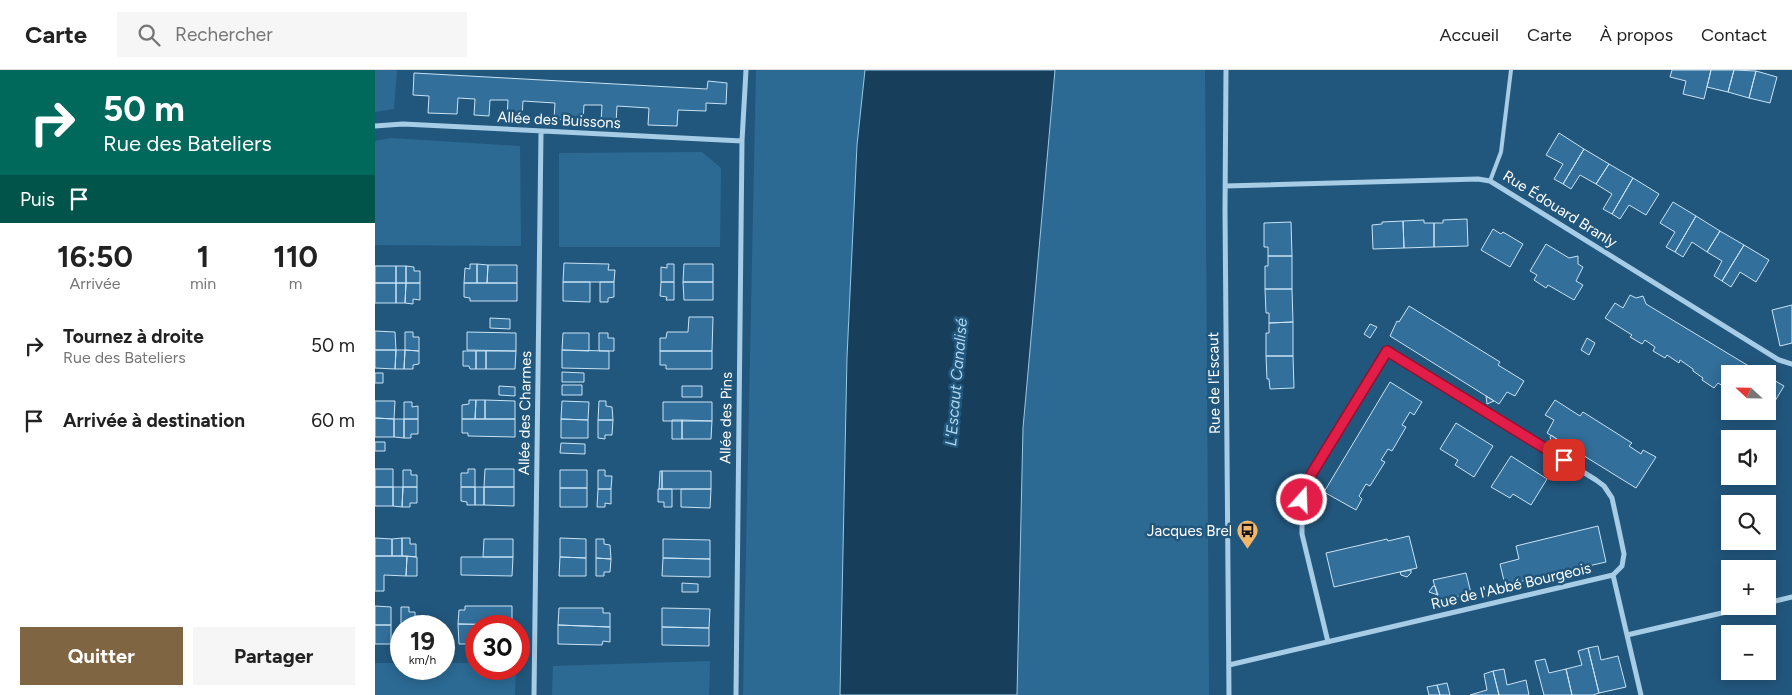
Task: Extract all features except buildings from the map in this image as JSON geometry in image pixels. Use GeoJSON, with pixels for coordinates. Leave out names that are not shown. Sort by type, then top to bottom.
{"type":"FeatureCollection","features":[{"type":"Feature","properties":{"kind":"street","name":"Allée des Pins"},"geometry":{"type":"LineString","coordinates":[[735,695],[742,141],[746,70]]}},
{"type":"Feature","properties":{"kind":"street","name":"Rue de l'Escaut"},"geometry":{"type":"LineString","coordinates":[[1226,70],[1225,186],[1229,695]]}},
{"type":"Feature","properties":{"kind":"street","name":"Allée des Buissons"},"geometry":{"type":"LineString","coordinates":[[375,126],[403,124],[742,141]]}},
{"type":"Feature","properties":{"kind":"street","name":"Allée des Charmes"},"geometry":{"type":"LineString","coordinates":[[534,695],[541,132]]}},
{"type":"Feature","properties":{"kind":"street","name":"Rue Édouard Branly"},"geometry":{"type":"LineString","coordinates":[[1225,186],[1478,179],[1491,181],[1779,360],[1792,364]]}},
{"type":"Feature","properties":{"kind":"street"},"geometry":{"type":"LineString","coordinates":[[1328,642],[1302,534],[1302,500],[1309,478],[1387,351],[1604,486],[1612,498],[1623,554],[1621,566],[1613,575]]}},
{"type":"Feature","properties":{"kind":"street","name":"Rue de l'Abbé Bourgeois"},"geometry":{"type":"LineString","coordinates":[[1229,665],[1613,575],[1641,695]]}},
{"type":"Feature","properties":{"kind":"street"},"geometry":{"type":"LineString","coordinates":[[1776,601],[1792,597]]}},
{"type":"Feature","properties":{"kind":"street"},"geometry":{"type":"LineString","coordinates":[[1627,635],[1721,613]]}},
{"type":"Feature","properties":{"kind":"lane"},"geometry":{"type":"LineString","coordinates":[[1491,181],[1501,152],[1511,70]]}},
{"type":"Feature","properties":{"kind":"shaded area"},"geometry":{"type":"Polygon","coordinates":[[[375,70],[397,70],[394,109],[375,112],[375,70]]]}},
{"type":"Feature","properties":{"kind":"shaded area"},"geometry":{"type":"Polygon","coordinates":[[[756,70],[865,70],[857,145],[847,357],[840,695],[743,695],[756,70]]]}},
{"type":"Feature","properties":{"kind":"shaded area"},"geometry":{"type":"Polygon","coordinates":[[[1055,70],[1205,70],[1209,695],[1017,695],[1023,428],[1055,70]]]}},
{"type":"Feature","properties":{"kind":"shaded area"},"geometry":{"type":"Polygon","coordinates":[[[391,138],[520,146],[521,246],[375,245],[375,141],[391,138]]]}},
{"type":"Feature","properties":{"kind":"shaded area"},"geometry":{"type":"Polygon","coordinates":[[[702,152],[721,168],[720,247],[559,247],[559,153],[702,152]]]}},
{"type":"Feature","properties":{"kind":"shaded area"},"geometry":{"type":"Polygon","coordinates":[[[710,661],[709,695],[552,695],[553,666],[710,661]]]}},
{"type":"Feature","properties":{"kind":"shaded area"},"geometry":{"type":"Polygon","coordinates":[[[375,663],[390,663],[390,680],[455,680],[455,663],[465,663],[465,680],[516,680],[515,695],[375,695],[375,663]]]}},
{"type":"Feature","properties":{"kind":"water","name":"L'Escaut Canalisé"},"geometry":{"type":"Polygon","coordinates":[[[865,70],[1055,70],[1023,428],[1017,695],[840,695],[847,357],[857,145],[865,70]]]}},
{"type":"Feature","properties":{"kind":"place","name":"Jacques Brel"},"geometry":{"type":"Point","coordinates":[1248,550]}},
{"type":"Feature","properties":{"kind":"route"},"geometry":{"type":"LineString","coordinates":[[1302,500],[1309,478],[1387,351],[1564,460]]}}]}
